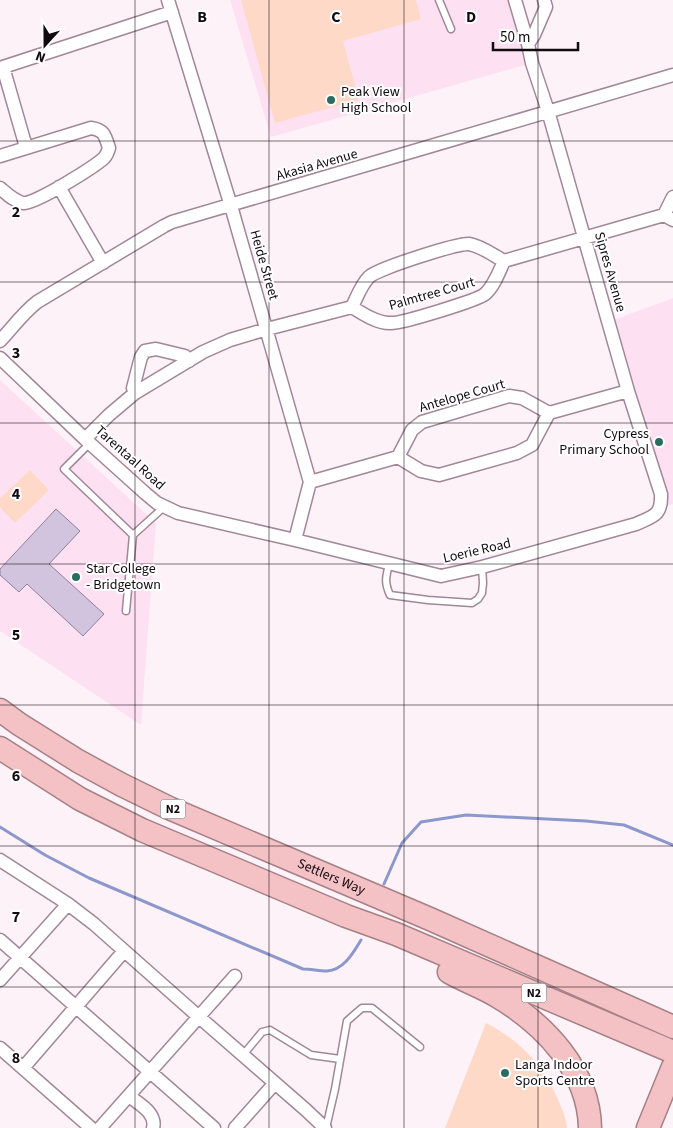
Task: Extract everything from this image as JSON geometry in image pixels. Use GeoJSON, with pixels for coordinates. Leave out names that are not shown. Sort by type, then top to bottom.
{"type":"FeatureCollection","features":[{"type":"Feature","properties":{"kind":"highway","name":"Settlers Way"},"geometry":{"type":"LineString","coordinates":[[0,710],[78,761],[169,808],[402,907],[673,1027]]}},
{"type":"Feature","properties":{"kind":"highway","name":"Settlers Way"},"geometry":{"type":"LineString","coordinates":[[0,748],[45,778],[96,808],[142,830],[346,916],[402,937],[673,1052]]}},
{"type":"Feature","properties":{"kind":"highway"},"geometry":{"type":"LineString","coordinates":[[402,937],[424,957],[496,996],[527,1017],[544,1033],[567,1059],[577,1077],[584,1094],[590,1128]]}},
{"type":"Feature","properties":{"kind":"highway"},"geometry":{"type":"LineString","coordinates":[[648,1128],[673,1067]]}},
{"type":"Feature","properties":{"kind":"street","name":"Sipres Avenue"},"geometry":{"type":"LineString","coordinates":[[515,0],[628,390],[661,494],[660,508]]}},
{"type":"Feature","properties":{"kind":"street"},"geometry":{"type":"LineString","coordinates":[[528,44],[546,7],[544,0]]}},
{"type":"Feature","properties":{"kind":"street"},"geometry":{"type":"LineString","coordinates":[[26,147],[1,67],[170,6]]}},
{"type":"Feature","properties":{"kind":"street","name":"Heide Street"},"geometry":{"type":"LineString","coordinates":[[170,6],[231,206],[310,482]]}},
{"type":"Feature","properties":{"kind":"street","name":"Akasia Avenue"},"geometry":{"type":"LineString","coordinates":[[0,341],[30,308],[47,296],[172,222],[673,75]]}},
{"type":"Feature","properties":{"kind":"street"},"geometry":{"type":"LineString","coordinates":[[0,156],[90,128],[99,130],[106,137],[110,148],[105,157],[59,188],[32,202],[24,204],[0,188]]}},
{"type":"Feature","properties":{"kind":"street"},"geometry":{"type":"LineString","coordinates":[[59,188],[103,263]]}},
{"type":"Feature","properties":{"kind":"street"},"geometry":{"type":"LineString","coordinates":[[87,441],[118,406],[135,393],[203,352],[225,342],[267,329],[352,307],[369,277],[385,268],[469,244],[485,250],[504,261],[584,237],[669,217],[673,197]]}},
{"type":"Feature","properties":{"kind":"street","name":"Palmtree Court"},"geometry":{"type":"LineString","coordinates":[[352,307],[376,320],[390,324],[409,320],[468,302],[485,294],[504,261]]}},
{"type":"Feature","properties":{"kind":"street"},"geometry":{"type":"LineString","coordinates":[[135,393],[132,388],[141,357],[145,351],[156,348],[185,356],[188,361]]}},
{"type":"Feature","properties":{"kind":"street","name":"Tarentaal Road"},"geometry":{"type":"LineString","coordinates":[[0,358],[87,441],[151,498],[164,507],[178,513],[295,540]]}},
{"type":"Feature","properties":{"kind":"street"},"geometry":{"type":"LineString","coordinates":[[295,540],[310,482],[398,457],[421,471],[439,475],[517,453],[532,445],[549,413],[628,390]]}},
{"type":"Feature","properties":{"kind":"street","name":"Antelope Court"},"geometry":{"type":"LineString","coordinates":[[398,457],[412,430],[422,422],[500,398],[509,396],[522,398],[549,413]]}},
{"type":"Feature","properties":{"kind":"street","name":"Loerie Road"},"geometry":{"type":"LineString","coordinates":[[295,540],[441,576],[482,567],[636,524],[658,513],[660,508]]}},
{"type":"Feature","properties":{"kind":"street"},"geometry":{"type":"LineString","coordinates":[[0,860],[68,904],[94,924],[315,1117],[323,1127]]}},
{"type":"Feature","properties":{"kind":"street"},"geometry":{"type":"LineString","coordinates":[[0,980],[68,904]]}},
{"type":"Feature","properties":{"kind":"street"},"geometry":{"type":"LineString","coordinates":[[0,940],[214,1128]]}},
{"type":"Feature","properties":{"kind":"street"},"geometry":{"type":"LineString","coordinates":[[23,1068],[124,951]]}},
{"type":"Feature","properties":{"kind":"street"},"geometry":{"type":"LineString","coordinates":[[100,1128],[235,976]]}},
{"type":"Feature","properties":{"kind":"street"},"geometry":{"type":"LineString","coordinates":[[0,1048],[91,1128]]}},
{"type":"Feature","properties":{"kind":"street"},"geometry":{"type":"LineString","coordinates":[[234,1128],[275,1083]]}},
{"type":"Feature","properties":{"kind":"street"},"geometry":{"type":"LineString","coordinates":[[129,1096],[151,1115],[154,1122],[153,1128]]}},
{"type":"Feature","properties":{"kind":"lane"},"geometry":{"type":"LineString","coordinates":[[439,0],[450,29]]}},
{"type":"Feature","properties":{"kind":"lane"},"geometry":{"type":"LineString","coordinates":[[87,441],[64,469],[133,535]]}},
{"type":"Feature","properties":{"kind":"lane"},"geometry":{"type":"LineString","coordinates":[[126,611],[133,535],[164,507]]}},
{"type":"Feature","properties":{"kind":"lane"},"geometry":{"type":"LineString","coordinates":[[389,564],[386,587],[390,595],[472,603],[478,599],[482,592],[482,567]]}},
{"type":"Feature","properties":{"kind":"lane"},"geometry":{"type":"LineString","coordinates":[[323,1127],[335,1089],[347,1021],[362,1008],[372,1008],[420,1047]]}},
{"type":"Feature","properties":{"kind":"lane"},"geometry":{"type":"LineString","coordinates":[[243,1055],[262,1032],[270,1030],[311,1056],[340,1059]]}},
{"type":"Feature","properties":{"kind":"shaded area","name":"Peak View High School"},"geometry":{"type":"Polygon","coordinates":[[[230,0],[515,0],[532,63],[271,137],[230,0]]]}},
{"type":"Feature","properties":{"kind":"shaded area"},"geometry":{"type":"Polygon","coordinates":[[[241,0],[416,0],[421,19],[343,41],[359,100],[275,123],[241,0]]]}},
{"type":"Feature","properties":{"kind":"shaded area","name":"Cypress Primary School"},"geometry":{"type":"Polygon","coordinates":[[[673,298],[673,504],[660,508],[608,322],[673,298]]]}},
{"type":"Feature","properties":{"kind":"shaded area","name":"Star College - Bridgetown"},"geometry":{"type":"Polygon","coordinates":[[[0,380],[156,523],[141,725],[0,631],[0,380]]]}},
{"type":"Feature","properties":{"kind":"shaded area"},"geometry":{"type":"Polygon","coordinates":[[[30,470],[49,490],[15,523],[0,507],[0,498],[30,470]]]}},
{"type":"Feature","properties":{"kind":"shaded area","name":"Langa Indoor Sports Centre"},"geometry":{"type":"Polygon","coordinates":[[[486,1023],[520,1046],[539,1066],[553,1089],[564,1115],[567,1128],[445,1128],[486,1023]]]}},
{"type":"Feature","properties":{"kind":"building"},"geometry":{"type":"Polygon","coordinates":[[[56,509],[80,531],[49,564],[104,614],[83,636],[27,584],[19,592],[0,575],[0,569],[56,509]]]}},
{"type":"Feature","properties":{"kind":"waterway"},"geometry":{"type":"LineString","coordinates":[[384,884],[402,843],[421,822],[466,815],[586,821],[624,825],[673,845]]}},
{"type":"Feature","properties":{"kind":"waterway"},"geometry":{"type":"LineString","coordinates":[[0,827],[45,855],[89,878],[303,969],[327,971],[338,968],[347,960],[361,940]]}},
{"type":"Feature","properties":{"kind":"place","name":"Peak View High School"},"geometry":{"type":"Point","coordinates":[331,100]}},
{"type":"Feature","properties":{"kind":"place","name":"Cypress Primary School"},"geometry":{"type":"Point","coordinates":[659,442]}},
{"type":"Feature","properties":{"kind":"place","name":"Star College - Bridgetown"},"geometry":{"type":"Point","coordinates":[76,577]}},
{"type":"Feature","properties":{"kind":"place","name":"Langa Indoor Sports Centre"},"geometry":{"type":"Point","coordinates":[505,1073]}}]}
